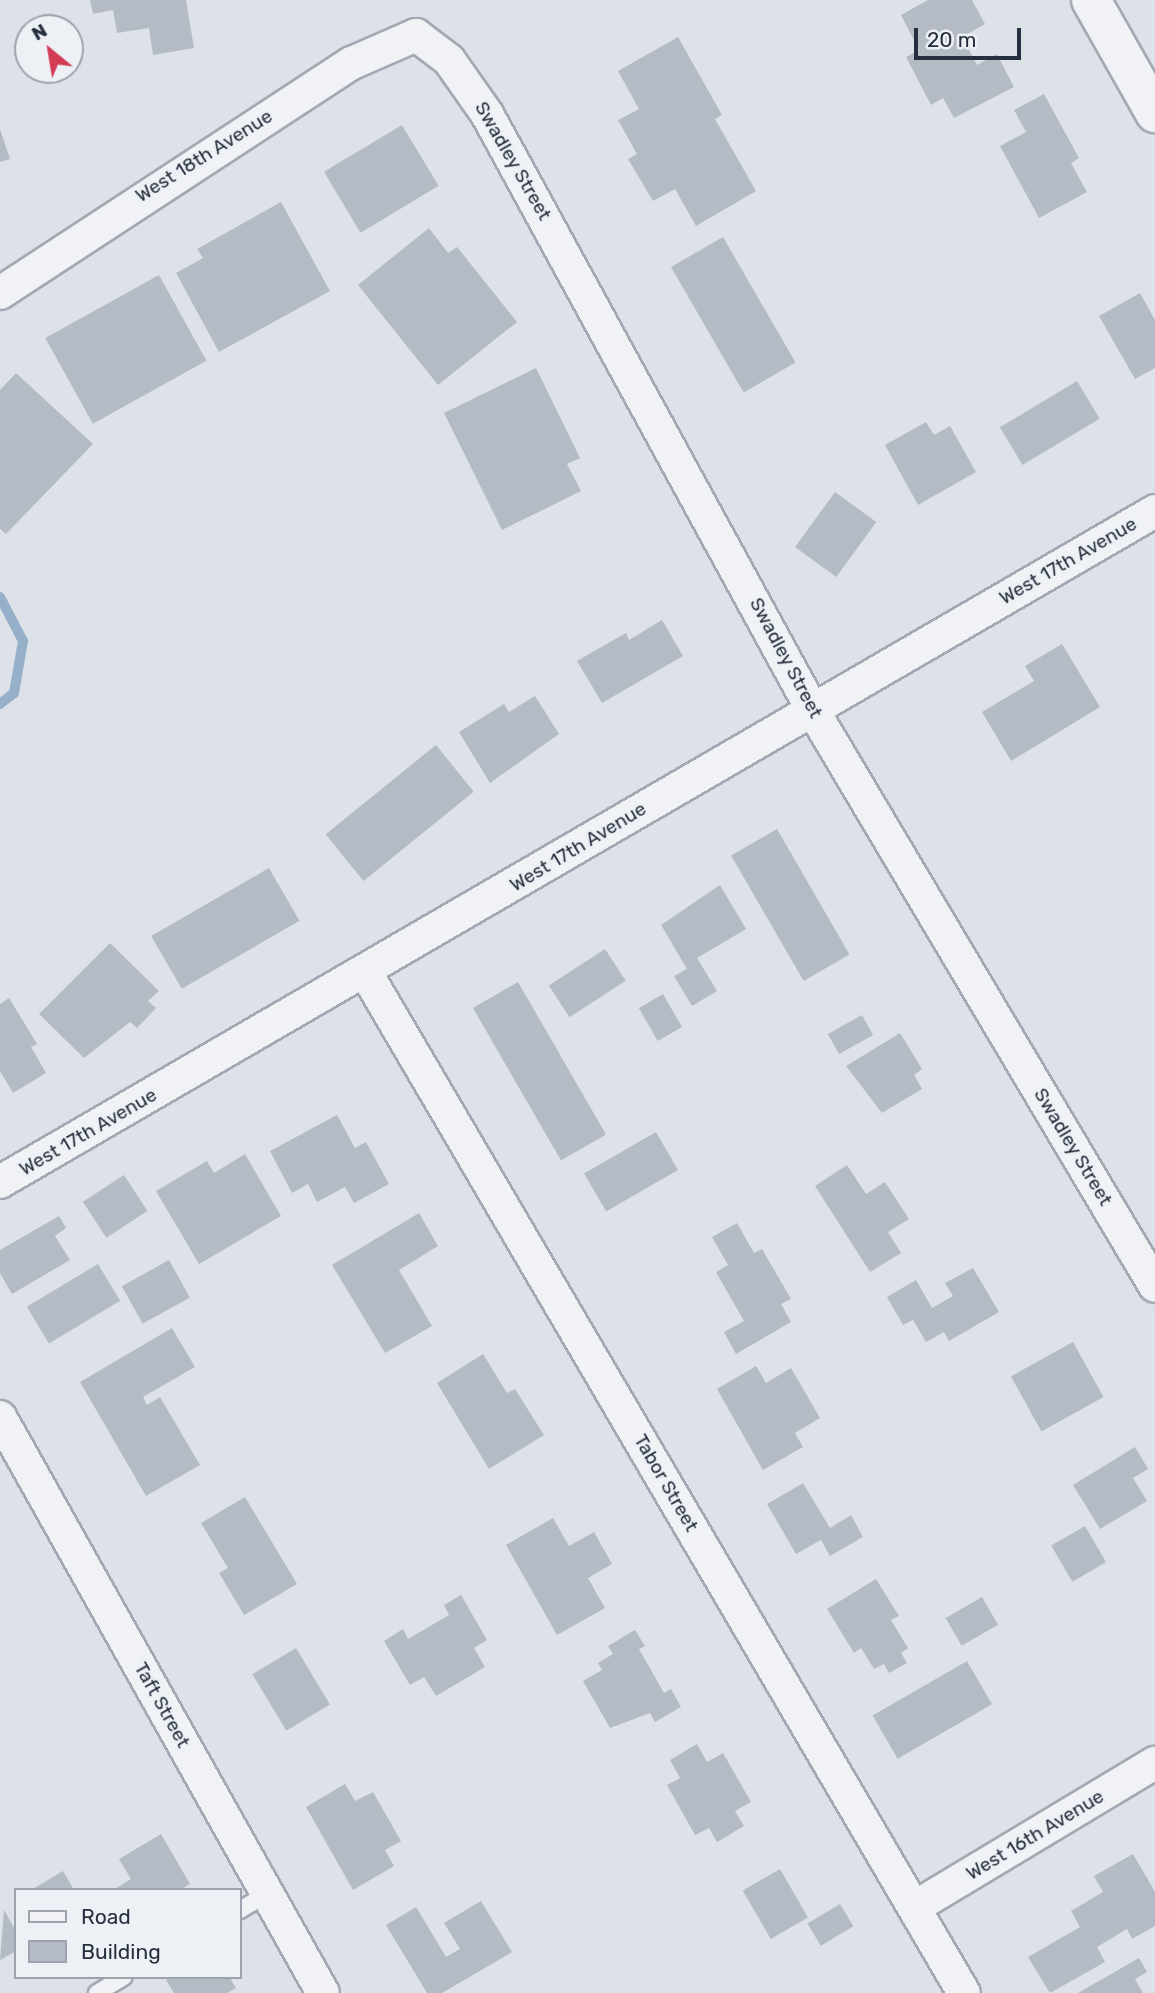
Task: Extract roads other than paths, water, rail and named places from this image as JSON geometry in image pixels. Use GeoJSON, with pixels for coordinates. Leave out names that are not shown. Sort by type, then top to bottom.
{"type":"FeatureCollection","features":[{"type":"Feature","properties":{"kind":"street"},"geometry":{"type":"LineString","coordinates":[[1091,0],[1155,113]]}},
{"type":"Feature","properties":{"kind":"street","name":"West 18th Avenue"},"geometry":{"type":"LineString","coordinates":[[0,293],[340,70],[416,35]]}},
{"type":"Feature","properties":{"kind":"street","name":"Swadley Street"},"geometry":{"type":"LineString","coordinates":[[416,35],[449,60],[487,114],[812,709],[1155,1286]]}},
{"type":"Feature","properties":{"kind":"street","name":"West 17th Avenue"},"geometry":{"type":"LineString","coordinates":[[0,1182],[366,973],[812,709],[1155,511]]}},
{"type":"Feature","properties":{"kind":"street","name":"Tabor Street"},"geometry":{"type":"LineString","coordinates":[[366,973],[964,1993]]}},
{"type":"Feature","properties":{"kind":"street","name":"Taft Street"},"geometry":{"type":"LineString","coordinates":[[0,1417],[323,1993]]}},
{"type":"Feature","properties":{"kind":"street","name":"West 16th Avenue"},"geometry":{"type":"LineString","coordinates":[[915,1907],[1155,1763]]}},
{"type":"Feature","properties":{"kind":"lane"},"geometry":{"type":"LineString","coordinates":[[242,1909],[267,1894]]}},
{"type":"Feature","properties":{"kind":"lane"},"geometry":{"type":"LineString","coordinates":[[97,1993],[121,1979]]}},
{"type":"Feature","properties":{"kind":"waterway"},"geometry":{"type":"LineString","coordinates":[[0,597],[23,641],[14,693],[0,704]]}}]}
